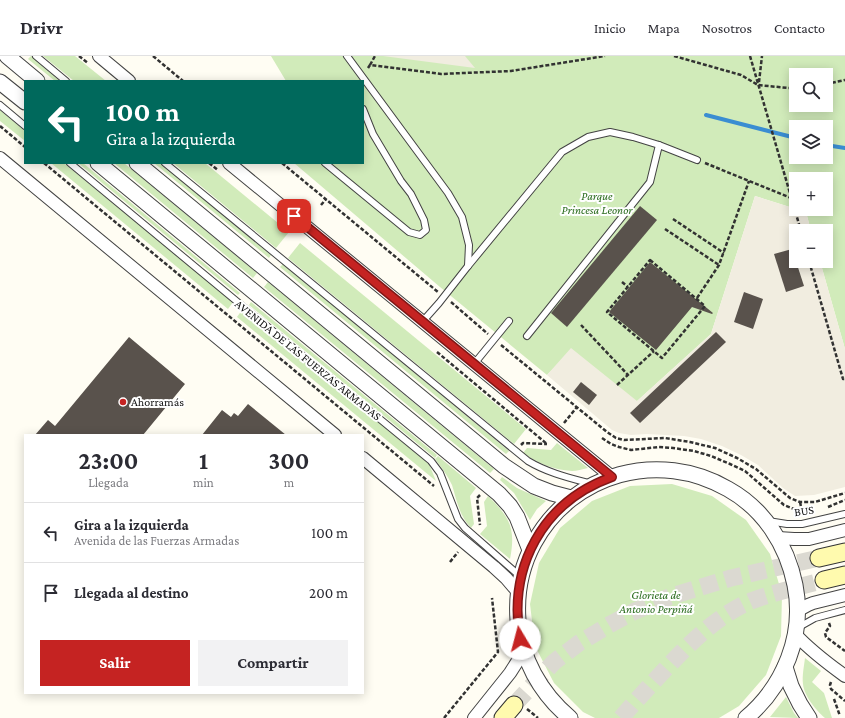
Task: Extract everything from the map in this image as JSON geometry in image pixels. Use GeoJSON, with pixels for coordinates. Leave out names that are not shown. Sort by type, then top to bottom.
{"type":"FeatureCollection","features":[{"type":"Feature","properties":{"kind":"main road"},"geometry":{"type":"LineString","coordinates":[[819,558],[845,552]]}},
{"type":"Feature","properties":{"kind":"main road"},"geometry":{"type":"LineString","coordinates":[[824,580],[845,575]]}},
{"type":"Feature","properties":{"kind":"main road"},"geometry":{"type":"LineString","coordinates":[[503,718],[514,705]]}},
{"type":"Feature","properties":{"kind":"street"},"geometry":{"type":"LineString","coordinates":[[7,56],[36,80]]}},
{"type":"Feature","properties":{"kind":"street"},"geometry":{"type":"LineString","coordinates":[[99,56],[128,80]]}},
{"type":"Feature","properties":{"kind":"street"},"geometry":{"type":"LineString","coordinates":[[0,82],[24,101]]}},
{"type":"Feature","properties":{"kind":"street"},"geometry":{"type":"LineString","coordinates":[[0,158],[334,434]]}},
{"type":"Feature","properties":{"kind":"street","name":"AVENIDA DE LAS FUERZAS ARMADAS"},"geometry":{"type":"LineString","coordinates":[[99,164],[499,494],[510,506],[517,517],[530,550]]}},
{"type":"Feature","properties":{"kind":"street"},"geometry":{"type":"LineString","coordinates":[[138,164],[504,466],[534,486],[571,498]]}},
{"type":"Feature","properties":{"kind":"street"},"geometry":{"type":"LineString","coordinates":[[230,164],[612,477]]}},
{"type":"Feature","properties":{"kind":"street"},"geometry":{"type":"LineString","coordinates":[[364,459],[506,578],[520,584]]}},
{"type":"Feature","properties":{"kind":"street"},"geometry":{"type":"LineString","coordinates":[[570,718],[556,706],[543,689],[529,666],[518,628],[517,604],[520,584],[530,550],[538,535],[548,522],[571,498],[594,484],[612,477],[629,472],[653,470],[672,470],[688,473],[710,480],[728,489],[753,508],[765,520],[778,538],[786,556],[792,572],[796,590],[797,611],[795,632],[789,656],[778,681],[759,706],[746,718]]}},
{"type":"Feature","properties":{"kind":"street"},"geometry":{"type":"LineString","coordinates":[[778,538],[809,538],[845,530]]}},
{"type":"Feature","properties":{"kind":"street"},"geometry":{"type":"LineString","coordinates":[[797,611],[813,603],[845,595]]}},
{"type":"Feature","properties":{"kind":"street"},"geometry":{"type":"LineString","coordinates":[[795,632],[809,648],[845,676]]}},
{"type":"Feature","properties":{"kind":"street"},"geometry":{"type":"LineString","coordinates":[[474,718],[510,673],[524,651]]}},
{"type":"Feature","properties":{"kind":"street"},"geometry":{"type":"LineString","coordinates":[[785,667],[791,686],[809,718]]}},
{"type":"Feature","properties":{"kind":"lane"},"geometry":{"type":"LineString","coordinates":[[36,56],[65,80]]}},
{"type":"Feature","properties":{"kind":"lane"},"geometry":{"type":"LineString","coordinates":[[347,56],[362,79]]}},
{"type":"Feature","properties":{"kind":"lane"},"geometry":{"type":"LineString","coordinates":[[364,82],[448,193],[462,216],[468,245],[468,266]]}},
{"type":"Feature","properties":{"kind":"lane"},"geometry":{"type":"LineString","coordinates":[[0,105],[24,125]]}},
{"type":"Feature","properties":{"kind":"lane"},"geometry":{"type":"LineString","coordinates":[[326,164],[409,232],[420,235],[426,230],[424,220],[411,194],[401,181],[373,134],[364,112]]}},
{"type":"Feature","properties":{"kind":"lane"},"geometry":{"type":"LineString","coordinates":[[423,322],[562,152],[588,137],[610,132],[659,145],[697,160]]}},
{"type":"Feature","properties":{"kind":"lane"},"geometry":{"type":"LineString","coordinates":[[527,336],[650,182],[659,145]]}},
{"type":"Feature","properties":{"kind":"lane","name":"AVENIDA DE LAS FUERZAS ARMADAS"},"geometry":{"type":"LineString","coordinates":[[71,164],[430,461],[440,473],[458,519],[520,584]]}},
{"type":"Feature","properties":{"kind":"lane"},"geometry":{"type":"LineString","coordinates":[[167,164],[528,461],[555,474],[594,484]]}},
{"type":"Feature","properties":{"kind":"lane"},"geometry":{"type":"LineString","coordinates":[[474,364],[509,321]]}},
{"type":"Feature","properties":{"kind":"lane","name":"BUS"},"geometry":{"type":"LineString","coordinates":[[765,520],[787,524],[802,524],[845,514]]}},
{"type":"Feature","properties":{"kind":"lane"},"geometry":{"type":"LineString","coordinates":[[795,632],[803,624],[815,618],[845,610]]}},
{"type":"Feature","properties":{"kind":"lane"},"geometry":{"type":"LineString","coordinates":[[831,666],[845,682]]}},
{"type":"Feature","properties":{"kind":"path"},"geometry":{"type":"LineString","coordinates":[[153,56],[182,80]]}},
{"type":"Feature","properties":{"kind":"path"},"geometry":{"type":"LineString","coordinates":[[362,79],[374,56]]}},
{"type":"Feature","properties":{"kind":"path"},"geometry":{"type":"LineString","coordinates":[[370,65],[441,74],[511,71],[605,56]]}},
{"type":"Feature","properties":{"kind":"path"},"geometry":{"type":"LineString","coordinates":[[674,56],[741,75],[758,85],[789,88]]}},
{"type":"Feature","properties":{"kind":"path"},"geometry":{"type":"LineString","coordinates":[[750,56],[789,191]]}},
{"type":"Feature","properties":{"kind":"path"},"geometry":{"type":"LineString","coordinates":[[758,85],[762,56]]}},
{"type":"Feature","properties":{"kind":"path"},"geometry":{"type":"LineString","coordinates":[[833,83],[845,80]]}},
{"type":"Feature","properties":{"kind":"path"},"geometry":{"type":"LineString","coordinates":[[0,126],[24,146]]}},
{"type":"Feature","properties":{"kind":"path"},"geometry":{"type":"LineString","coordinates":[[697,160],[789,197]]}},
{"type":"Feature","properties":{"kind":"path"},"geometry":{"type":"LineString","coordinates":[[45,164],[434,487]]}},
{"type":"Feature","properties":{"kind":"path"},"geometry":{"type":"LineString","coordinates":[[696,298],[720,265],[749,181]]}},
{"type":"Feature","properties":{"kind":"path"},"geometry":{"type":"LineString","coordinates":[[321,206],[326,199]]}},
{"type":"Feature","properties":{"kind":"path"},"geometry":{"type":"LineString","coordinates":[[673,219],[724,253]]}},
{"type":"Feature","properties":{"kind":"path"},"geometry":{"type":"LineString","coordinates":[[665,229],[720,265]]}},
{"type":"Feature","properties":{"kind":"path"},"geometry":{"type":"LineString","coordinates":[[650,260],[696,298],[705,306],[662,358],[607,312],[650,260]]}},
{"type":"Feature","properties":{"kind":"path"},"geometry":{"type":"LineString","coordinates":[[811,268],[845,379]]}},
{"type":"Feature","properties":{"kind":"path"},"geometry":{"type":"LineString","coordinates":[[622,282],[628,287]]}},
{"type":"Feature","properties":{"kind":"path"},"geometry":{"type":"LineString","coordinates":[[581,324],[628,375]]}},
{"type":"Feature","properties":{"kind":"path"},"geometry":{"type":"LineString","coordinates":[[617,385],[654,351]]}},
{"type":"Feature","properties":{"kind":"path"},"geometry":{"type":"LineString","coordinates":[[561,427],[577,407]]}},
{"type":"Feature","properties":{"kind":"path"},"geometry":{"type":"LineString","coordinates":[[607,432],[616,438],[624,440],[665,438],[715,448],[756,469],[790,498],[800,502],[815,502],[845,493]]}},
{"type":"Feature","properties":{"kind":"path"},"geometry":{"type":"LineString","coordinates":[[518,448],[523,443],[547,444]]}},
{"type":"Feature","properties":{"kind":"path"},"geometry":{"type":"LineString","coordinates":[[480,525],[478,498],[482,493]]}},
{"type":"Feature","properties":{"kind":"path"},"geometry":{"type":"LineString","coordinates":[[821,509],[845,500]]}},
{"type":"Feature","properties":{"kind":"path"},"geometry":{"type":"LineString","coordinates":[[800,502],[804,518]]}},
{"type":"Feature","properties":{"kind":"path"},"geometry":{"type":"LineString","coordinates":[[794,509],[797,512]]}},
{"type":"Feature","properties":{"kind":"path"},"geometry":{"type":"LineString","coordinates":[[450,562],[461,549]]}},
{"type":"Feature","properties":{"kind":"path"},"geometry":{"type":"LineString","coordinates":[[444,718],[498,652],[492,598]]}},
{"type":"Feature","properties":{"kind":"path"},"geometry":{"type":"LineString","coordinates":[[830,626],[825,633],[826,637],[845,651]]}},
{"type":"Feature","properties":{"kind":"path"},"geometry":{"type":"LineString","coordinates":[[834,699],[840,716]]}},
{"type":"Feature","properties":{"kind":"green space"},"geometry":{"type":"Polygon","coordinates":[[[31,56],[59,80],[54,80],[28,59],[31,56]]]}},
{"type":"Feature","properties":{"kind":"green space"},"geometry":{"type":"Polygon","coordinates":[[[43,56],[75,56],[105,80],[73,80],[43,56]]]}},
{"type":"Feature","properties":{"kind":"green space","name":"Parque Princesa Leonor"},"geometry":{"type":"Polygon","coordinates":[[[271,56],[845,56],[845,349],[822,268],[833,268],[833,224],[809,224],[807,216],[833,216],[833,172],[789,172],[789,207],[755,196],[711,334],[636,402],[555,367],[547,375],[440,287],[295,164],[364,164],[364,80],[285,80],[271,56]]]}},
{"type":"Feature","properties":{"kind":"green space"},"geometry":{"type":"Polygon","coordinates":[[[0,110],[24,130],[24,140],[0,121],[0,110]]]}},
{"type":"Feature","properties":{"kind":"green space"},"geometry":{"type":"Polygon","coordinates":[[[52,164],[65,164],[233,302],[228,309],[52,164]]]}},
{"type":"Feature","properties":{"kind":"green space"},"geometry":{"type":"Polygon","coordinates":[[[79,164],[84,164],[240,293],[238,295],[79,164]]]}},
{"type":"Feature","properties":{"kind":"green space"},"geometry":{"type":"Polygon","coordinates":[[[115,164],[125,164],[257,273],[253,278],[115,164]]]}},
{"type":"Feature","properties":{"kind":"green space"},"geometry":{"type":"Polygon","coordinates":[[[155,164],[161,164],[271,255],[269,258],[155,164]]]}},
{"type":"Feature","properties":{"kind":"green space"},"geometry":{"type":"Polygon","coordinates":[[[174,164],[206,164],[289,232],[276,248],[174,164]]]}},
{"type":"Feature","properties":{"kind":"green space"},"geometry":{"type":"Polygon","coordinates":[[[300,243],[526,429],[514,444],[288,258],[300,243]]]}},
{"type":"Feature","properties":{"kind":"green space"},"geometry":{"type":"Polygon","coordinates":[[[283,264],[509,451],[506,454],[280,267],[283,264]]]}},
{"type":"Feature","properties":{"kind":"green space"},"geometry":{"type":"Polygon","coordinates":[[[268,282],[494,469],[490,473],[264,287],[268,282]]]}},
{"type":"Feature","properties":{"kind":"green space"},"geometry":{"type":"Polygon","coordinates":[[[251,302],[437,455],[435,458],[249,305],[251,302]]]}},
{"type":"Feature","properties":{"kind":"green space"},"geometry":{"type":"Polygon","coordinates":[[[242,310],[429,464],[436,481],[237,317],[242,310]]]}},
{"type":"Feature","properties":{"kind":"green space"},"geometry":{"type":"Polygon","coordinates":[[[557,443],[588,468],[572,471],[552,468],[523,453],[527,448],[551,450],[557,443]]]}},
{"type":"Feature","properties":{"kind":"green space"},"geometry":{"type":"Polygon","coordinates":[[[438,456],[476,488],[470,496],[474,524],[471,528],[461,513],[452,485],[435,459],[438,456]]]}},
{"type":"Feature","properties":{"kind":"green space"},"geometry":{"type":"Polygon","coordinates":[[[502,477],[517,488],[546,501],[537,509],[530,520],[514,493],[500,480],[502,477]]]}},
{"type":"Feature","properties":{"kind":"green space","name":"Glorieta de Antonio Perpiñá"},"geometry":{"type":"Polygon","coordinates":[[[672,484],[712,496],[746,520],[770,554],[782,594],[781,636],[766,675],[739,706],[719,718],[595,718],[583,712],[554,683],[535,646],[530,604],[539,563],[560,528],[592,501],[630,486],[672,484]]]}},
{"type":"Feature","properties":{"kind":"green space"},"geometry":{"type":"Polygon","coordinates":[[[488,496],[502,510],[510,524],[512,549],[510,559],[480,534],[487,526],[484,502],[488,496]]]}},
{"type":"Feature","properties":{"kind":"green space"},"geometry":{"type":"Polygon","coordinates":[[[805,658],[821,671],[812,682],[824,693],[832,718],[825,718],[814,707],[804,689],[803,674],[805,658]]]}},
{"type":"Feature","properties":{"kind":"green space"},"geometry":{"type":"Polygon","coordinates":[[[786,697],[798,718],[770,717],[786,697]]]}},
{"type":"Feature","properties":{"kind":"shaded area"},"geometry":{"type":"Polygon","coordinates":[[[383,56],[465,56],[475,68],[383,56]]]}},
{"type":"Feature","properties":{"kind":"shaded area"},"geometry":{"type":"Polygon","coordinates":[[[755,196],[789,207],[789,216],[807,216],[809,224],[789,224],[789,268],[822,268],[845,349],[845,487],[814,495],[795,496],[783,488],[758,465],[722,446],[701,439],[684,436],[647,434],[631,435],[619,433],[612,430],[547,375],[571,348],[637,401],[711,334],[755,196]]]}},
{"type":"Feature","properties":{"kind":"building"},"geometry":{"type":"Polygon","coordinates":[[[640,206],[657,220],[567,327],[551,313],[640,206]]]}},
{"type":"Feature","properties":{"kind":"building"},"geometry":{"type":"Polygon","coordinates":[[[789,250],[789,268],[798,268],[804,286],[786,292],[774,254],[789,250]]]}},
{"type":"Feature","properties":{"kind":"building"},"geometry":{"type":"Polygon","coordinates":[[[650,262],[713,313],[712,314],[692,307],[656,350],[609,312],[650,262]]]}},
{"type":"Feature","properties":{"kind":"building"},"geometry":{"type":"Polygon","coordinates":[[[744,292],[763,299],[753,329],[734,322],[744,292]]]}},
{"type":"Feature","properties":{"kind":"building"},"geometry":{"type":"Polygon","coordinates":[[[716,332],[726,342],[640,423],[630,413],[716,332]]]}},
{"type":"Feature","properties":{"kind":"building","name":"Ahorramás"},"geometry":{"type":"Polygon","coordinates":[[[129,337],[185,384],[144,434],[36,434],[48,420],[55,426],[129,337]]]}},
{"type":"Feature","properties":{"kind":"building"},"geometry":{"type":"Polygon","coordinates":[[[581,382],[597,395],[589,405],[573,392],[581,382]]]}},
{"type":"Feature","properties":{"kind":"building"},"geometry":{"type":"Polygon","coordinates":[[[248,404],[285,434],[203,434],[222,410],[231,417],[234,413],[238,416],[248,404]]]}},
{"type":"Feature","properties":{"kind":"waterway"},"geometry":{"type":"LineString","coordinates":[[706,115],[789,136]]}},
{"type":"Feature","properties":{"kind":"waterway"},"geometry":{"type":"LineString","coordinates":[[833,146],[845,148]]}},
{"type":"Feature","properties":{"kind":"tunnel"},"geometry":{"type":"LineString","coordinates":[[514,705],[554,662],[579,643],[635,611],[672,596],[731,578],[819,558]]}},
{"type":"Feature","properties":{"kind":"tunnel"},"geometry":{"type":"LineString","coordinates":[[621,718],[679,655],[712,624],[751,601],[824,580]]}},
{"type":"Feature","properties":{"kind":"place","name":"Ahorramás"},"geometry":{"type":"Point","coordinates":[123,402]}},
{"type":"Feature","properties":{"kind":"route"},"geometry":{"type":"LineString","coordinates":[[294,216],[612,477],[594,484],[571,498],[559,509],[538,535],[523,568],[518,592],[517,616],[520,639]]}}]}
